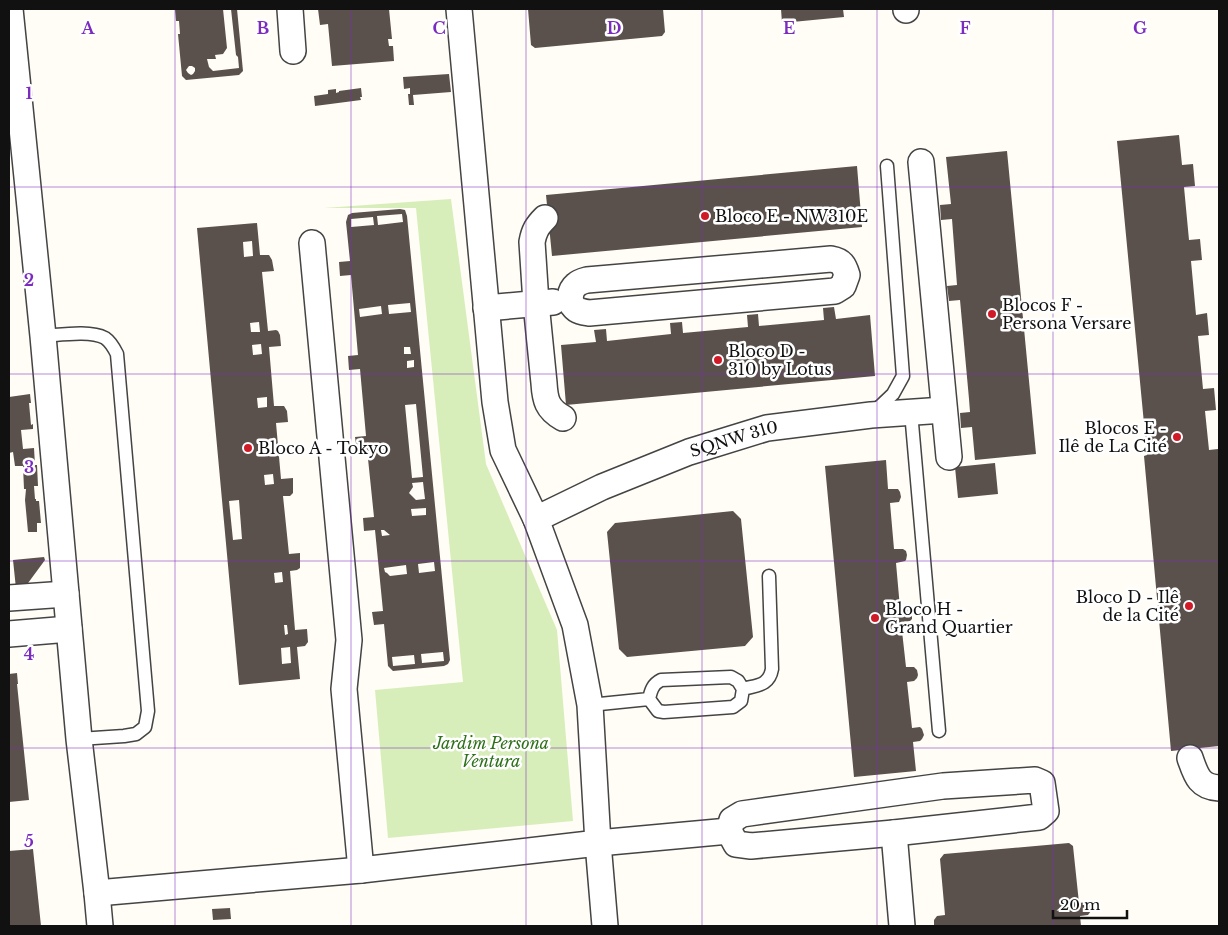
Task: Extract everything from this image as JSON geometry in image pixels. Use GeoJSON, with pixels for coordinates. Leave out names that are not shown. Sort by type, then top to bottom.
{"type":"FeatureCollection","features":[{"type":"Feature","properties":{"kind":"street"},"geometry":{"type":"LineString","coordinates":[[10,9],[43,336],[79,739],[98,893],[100,926]]}},
{"type":"Feature","properties":{"kind":"street"},"geometry":{"type":"LineString","coordinates":[[290,9],[294,51]]}},
{"type":"Feature","properties":{"kind":"street"},"geometry":{"type":"LineString","coordinates":[[459,9],[495,402],[503,450],[536,519],[575,625],[590,706],[605,926]]}},
{"type":"Feature","properties":{"kind":"street"},"geometry":{"type":"LineString","coordinates":[[921,162],[949,457]]}},
{"type":"Feature","properties":{"kind":"street"},"geometry":{"type":"LineString","coordinates":[[545,218],[537,225],[532,242],[536,304],[545,396],[548,406],[563,418]]}},
{"type":"Feature","properties":{"kind":"street"},"geometry":{"type":"LineString","coordinates":[[312,243],[349,640],[344,690],[361,870]]}},
{"type":"Feature","properties":{"kind":"street"},"geometry":{"type":"LineString","coordinates":[[831,259],[838,260],[844,266],[848,275],[843,286],[835,291],[589,313],[574,308],[570,301],[572,290],[576,284],[587,280],[831,259]]}},
{"type":"Feature","properties":{"kind":"street"},"geometry":{"type":"LineString","coordinates":[[486,308],[570,301]]}},
{"type":"Feature","properties":{"kind":"street","name":"SQNW 310"},"geometry":{"type":"LineString","coordinates":[[536,519],[602,487],[689,452],[767,428],[871,415],[944,410]]}},
{"type":"Feature","properties":{"kind":"street"},"geometry":{"type":"LineString","coordinates":[[9,598],[66,594]]}},
{"type":"Feature","properties":{"kind":"street"},"geometry":{"type":"LineString","coordinates":[[9,634],[70,629]]}},
{"type":"Feature","properties":{"kind":"street"},"geometry":{"type":"LineString","coordinates":[[1190,758],[1196,776],[1204,783],[1219,788]]}},
{"type":"Feature","properties":{"kind":"street"},"geometry":{"type":"LineString","coordinates":[[1035,780],[1042,783],[1046,811],[1039,817],[751,846],[736,844],[729,831],[732,820],[742,814],[943,786],[1035,780]]}},
{"type":"Feature","properties":{"kind":"street"},"geometry":{"type":"LineString","coordinates":[[98,893],[361,870],[598,843],[729,831]]}},
{"type":"Feature","properties":{"kind":"street"},"geometry":{"type":"LineString","coordinates":[[894,833],[902,926]]}},
{"type":"Feature","properties":{"kind":"lane"},"geometry":{"type":"LineString","coordinates":[[871,415],[893,394],[903,376],[887,166]]}},
{"type":"Feature","properties":{"kind":"lane"},"geometry":{"type":"LineString","coordinates":[[43,336],[92,334],[106,338],[113,345],[117,354],[148,711],[145,727],[136,734],[79,739]]}},
{"type":"Feature","properties":{"kind":"lane"},"geometry":{"type":"LineString","coordinates":[[910,412],[939,731]]}},
{"type":"Feature","properties":{"kind":"lane"},"geometry":{"type":"LineString","coordinates":[[743,689],[766,682],[771,676],[769,576]]}},
{"type":"Feature","properties":{"kind":"lane"},"geometry":{"type":"LineString","coordinates":[[732,677],[738,681],[743,689],[740,701],[733,706],[664,712],[658,711],[649,699],[651,689],[655,683],[661,680],[732,677]]}},
{"type":"Feature","properties":{"kind":"lane"},"geometry":{"type":"LineString","coordinates":[[590,706],[649,699]]}},
{"type":"Feature","properties":{"kind":"green space","name":"Jardim Persona Ventura"},"geometry":{"type":"Polygon","coordinates":[[[451,199],[486,464],[557,630],[573,821],[388,838],[375,690],[463,682],[416,208],[324,208],[451,199]]]}},
{"type":"Feature","properties":{"kind":"building"},"geometry":{"type":"Polygon","coordinates":[[[175,9],[223,9],[227,48],[223,54],[215,55],[216,59],[207,59],[209,67],[213,71],[239,68],[231,9],[237,9],[243,71],[239,75],[186,80],[182,76],[178,34],[180,34],[179,21],[176,21],[175,9]],[[189,66],[186,70],[191,75],[195,71],[195,68],[189,66]]]}},
{"type":"Feature","properties":{"kind":"building"},"geometry":{"type":"Polygon","coordinates":[[[318,9],[389,9],[392,39],[388,39],[389,46],[393,46],[394,61],[332,66],[328,24],[320,25],[318,9]]]}},
{"type":"Feature","properties":{"kind":"building"},"geometry":{"type":"Polygon","coordinates":[[[528,9],[663,9],[665,32],[662,36],[535,48],[531,45],[528,9]]]}},
{"type":"Feature","properties":{"kind":"building"},"geometry":{"type":"Polygon","coordinates":[[[781,9],[843,9],[844,17],[782,23],[781,9]]]}},
{"type":"Feature","properties":{"kind":"building"},"geometry":{"type":"Polygon","coordinates":[[[449,74],[451,92],[413,95],[414,105],[409,105],[408,94],[410,94],[410,88],[404,89],[403,77],[449,74]]]}},
{"type":"Feature","properties":{"kind":"building"},"geometry":{"type":"Polygon","coordinates":[[[361,88],[361,100],[315,106],[314,96],[328,94],[328,90],[336,89],[336,93],[361,88]]]}},
{"type":"Feature","properties":{"kind":"building","name":"Blocos E - Ilê de La Cité"},"geometry":{"type":"Polygon","coordinates":[[[1179,135],[1182,165],[1193,164],[1195,186],[1184,187],[1189,240],[1200,239],[1202,260],[1191,261],[1196,315],[1207,313],[1209,335],[1198,336],[1203,389],[1214,388],[1216,410],[1205,411],[1209,450],[1218,449],[1219,463],[1219,746],[1171,751],[1144,456],[1147,455],[1117,141],[1179,135]]]}},
{"type":"Feature","properties":{"kind":"building","name":"Blocos F - Persona Versare"},"geometry":{"type":"Polygon","coordinates":[[[1007,151],[1036,454],[975,460],[972,427],[961,428],[960,413],[970,412],[960,300],[949,301],[947,286],[957,285],[952,219],[941,220],[940,205],[951,204],[946,157],[1007,151]]]}},
{"type":"Feature","properties":{"kind":"building","name":"Bloco E - NW310E"},"geometry":{"type":"Polygon","coordinates":[[[857,166],[862,227],[552,256],[546,195],[857,166]]]}},
{"type":"Feature","properties":{"kind":"building"},"geometry":{"type":"Polygon","coordinates":[[[400,209],[405,210],[407,216],[450,660],[444,666],[393,671],[388,666],[384,624],[374,625],[372,612],[383,611],[375,530],[364,531],[363,518],[374,517],[367,449],[357,450],[355,437],[366,436],[360,369],[349,370],[348,356],[358,355],[351,275],[340,276],[339,262],[350,261],[346,222],[348,215],[352,213],[400,209]],[[402,214],[377,216],[378,225],[403,222],[402,214]],[[373,217],[351,219],[351,227],[374,225],[373,217]],[[410,303],[388,305],[389,314],[411,312],[410,303]],[[381,306],[359,309],[360,317],[382,314],[381,306]],[[404,347],[404,354],[411,354],[410,347],[404,347]],[[414,360],[407,361],[407,368],[414,367],[414,360]],[[416,404],[405,405],[412,478],[423,477],[416,404]],[[423,482],[412,483],[413,487],[409,493],[416,500],[425,499],[423,482]],[[426,508],[411,509],[412,516],[426,515],[426,508]],[[381,530],[382,536],[390,535],[381,530]],[[434,562],[418,564],[419,573],[435,571],[434,562]],[[406,565],[384,568],[390,576],[407,574],[406,565]],[[443,652],[421,654],[422,663],[444,661],[443,652]],[[414,655],[392,657],[393,666],[415,664],[414,655]]]}},
{"type":"Feature","properties":{"kind":"building","name":"Bloco A - Tokyo"},"geometry":{"type":"Polygon","coordinates":[[[257,223],[260,255],[269,255],[272,260],[274,271],[262,272],[268,331],[276,330],[280,335],[281,346],[269,347],[274,406],[284,406],[287,411],[288,422],[276,423],[281,479],[293,478],[293,493],[290,496],[283,496],[289,554],[300,553],[300,568],[290,571],[295,630],[307,629],[308,642],[305,646],[297,647],[300,679],[239,685],[197,228],[257,223]],[[252,241],[243,242],[244,257],[253,256],[252,241]],[[259,322],[250,323],[251,332],[260,332],[259,322]],[[261,344],[252,345],[253,355],[262,354],[261,344]],[[267,397],[257,398],[258,408],[267,407],[267,397]],[[273,474],[264,475],[265,485],[274,484],[273,474]],[[239,500],[229,501],[233,540],[242,539],[239,500]],[[282,572],[274,573],[275,583],[283,582],[282,572]],[[284,625],[285,635],[288,634],[287,625],[284,625]],[[290,647],[281,648],[282,664],[291,663],[290,647]]]}},
{"type":"Feature","properties":{"kind":"building","name":"Bloco D - 310 by Lotus"},"geometry":{"type":"Polygon","coordinates":[[[834,307],[836,319],[870,315],[875,376],[566,405],[561,345],[596,342],[594,330],[606,329],[607,341],[671,334],[670,323],[682,322],[683,333],[748,327],[747,315],[758,314],[759,326],[824,320],[823,308],[834,307]]]}},
{"type":"Feature","properties":{"kind":"building"},"geometry":{"type":"Polygon","coordinates":[[[30,394],[31,403],[29,403],[33,429],[21,430],[23,449],[34,448],[35,465],[37,465],[38,486],[34,486],[35,499],[39,501],[41,523],[37,523],[37,532],[28,532],[23,466],[15,466],[13,452],[9,453],[9,397],[30,394]]]}},
{"type":"Feature","properties":{"kind":"building","name":"Bloco H - Grand Quartier"},"geometry":{"type":"Polygon","coordinates":[[[886,460],[888,489],[898,489],[901,497],[899,502],[890,503],[894,549],[903,549],[907,555],[905,561],[896,563],[900,608],[908,608],[912,613],[910,621],[901,622],[906,667],[914,667],[918,675],[914,681],[907,682],[912,728],[920,727],[924,735],[920,741],[913,742],[916,771],[854,777],[825,466],[886,460]]]}},
{"type":"Feature","properties":{"kind":"building"},"geometry":{"type":"Polygon","coordinates":[[[995,463],[998,494],[958,498],[955,467],[995,463]]]}},
{"type":"Feature","properties":{"kind":"building"},"geometry":{"type":"Polygon","coordinates":[[[733,511],[741,519],[753,637],[745,646],[627,657],[619,649],[607,532],[615,523],[733,511]]]}},
{"type":"Feature","properties":{"kind":"building"},"geometry":{"type":"Polygon","coordinates":[[[44,557],[45,560],[17,598],[13,560],[44,557]]]}},
{"type":"Feature","properties":{"kind":"building"},"geometry":{"type":"Polygon","coordinates":[[[17,673],[29,800],[9,802],[9,674],[17,673]]]}},
{"type":"Feature","properties":{"kind":"building"},"geometry":{"type":"Polygon","coordinates":[[[1069,843],[1073,846],[1079,903],[1087,902],[1090,905],[1091,911],[1088,915],[1080,916],[1081,926],[934,925],[934,920],[937,916],[945,915],[940,859],[944,854],[1069,843]]]}},
{"type":"Feature","properties":{"kind":"building"},"geometry":{"type":"Polygon","coordinates":[[[33,849],[41,926],[9,926],[9,851],[33,849]]]}},
{"type":"Feature","properties":{"kind":"building"},"geometry":{"type":"Polygon","coordinates":[[[230,908],[231,919],[213,920],[212,909],[230,908]]]}},
{"type":"Feature","properties":{"kind":"place","name":"Bloco E - NW310E"},"geometry":{"type":"Point","coordinates":[705,216]}},
{"type":"Feature","properties":{"kind":"place","name":"Blocos F - Persona Versare"},"geometry":{"type":"Point","coordinates":[992,314]}},
{"type":"Feature","properties":{"kind":"place","name":"Bloco D - 310 by Lotus"},"geometry":{"type":"Point","coordinates":[718,360]}},
{"type":"Feature","properties":{"kind":"place","name":"Blocos E - Ilê de La Cité"},"geometry":{"type":"Point","coordinates":[1177,437]}},
{"type":"Feature","properties":{"kind":"place","name":"Bloco A - Tokyo"},"geometry":{"type":"Point","coordinates":[248,448]}},
{"type":"Feature","properties":{"kind":"place","name":"Bloco D - Ilê de la Cité"},"geometry":{"type":"Point","coordinates":[1189,606]}},
{"type":"Feature","properties":{"kind":"place","name":"Bloco H - Grand Quartier"},"geometry":{"type":"Point","coordinates":[875,618]}}]}
